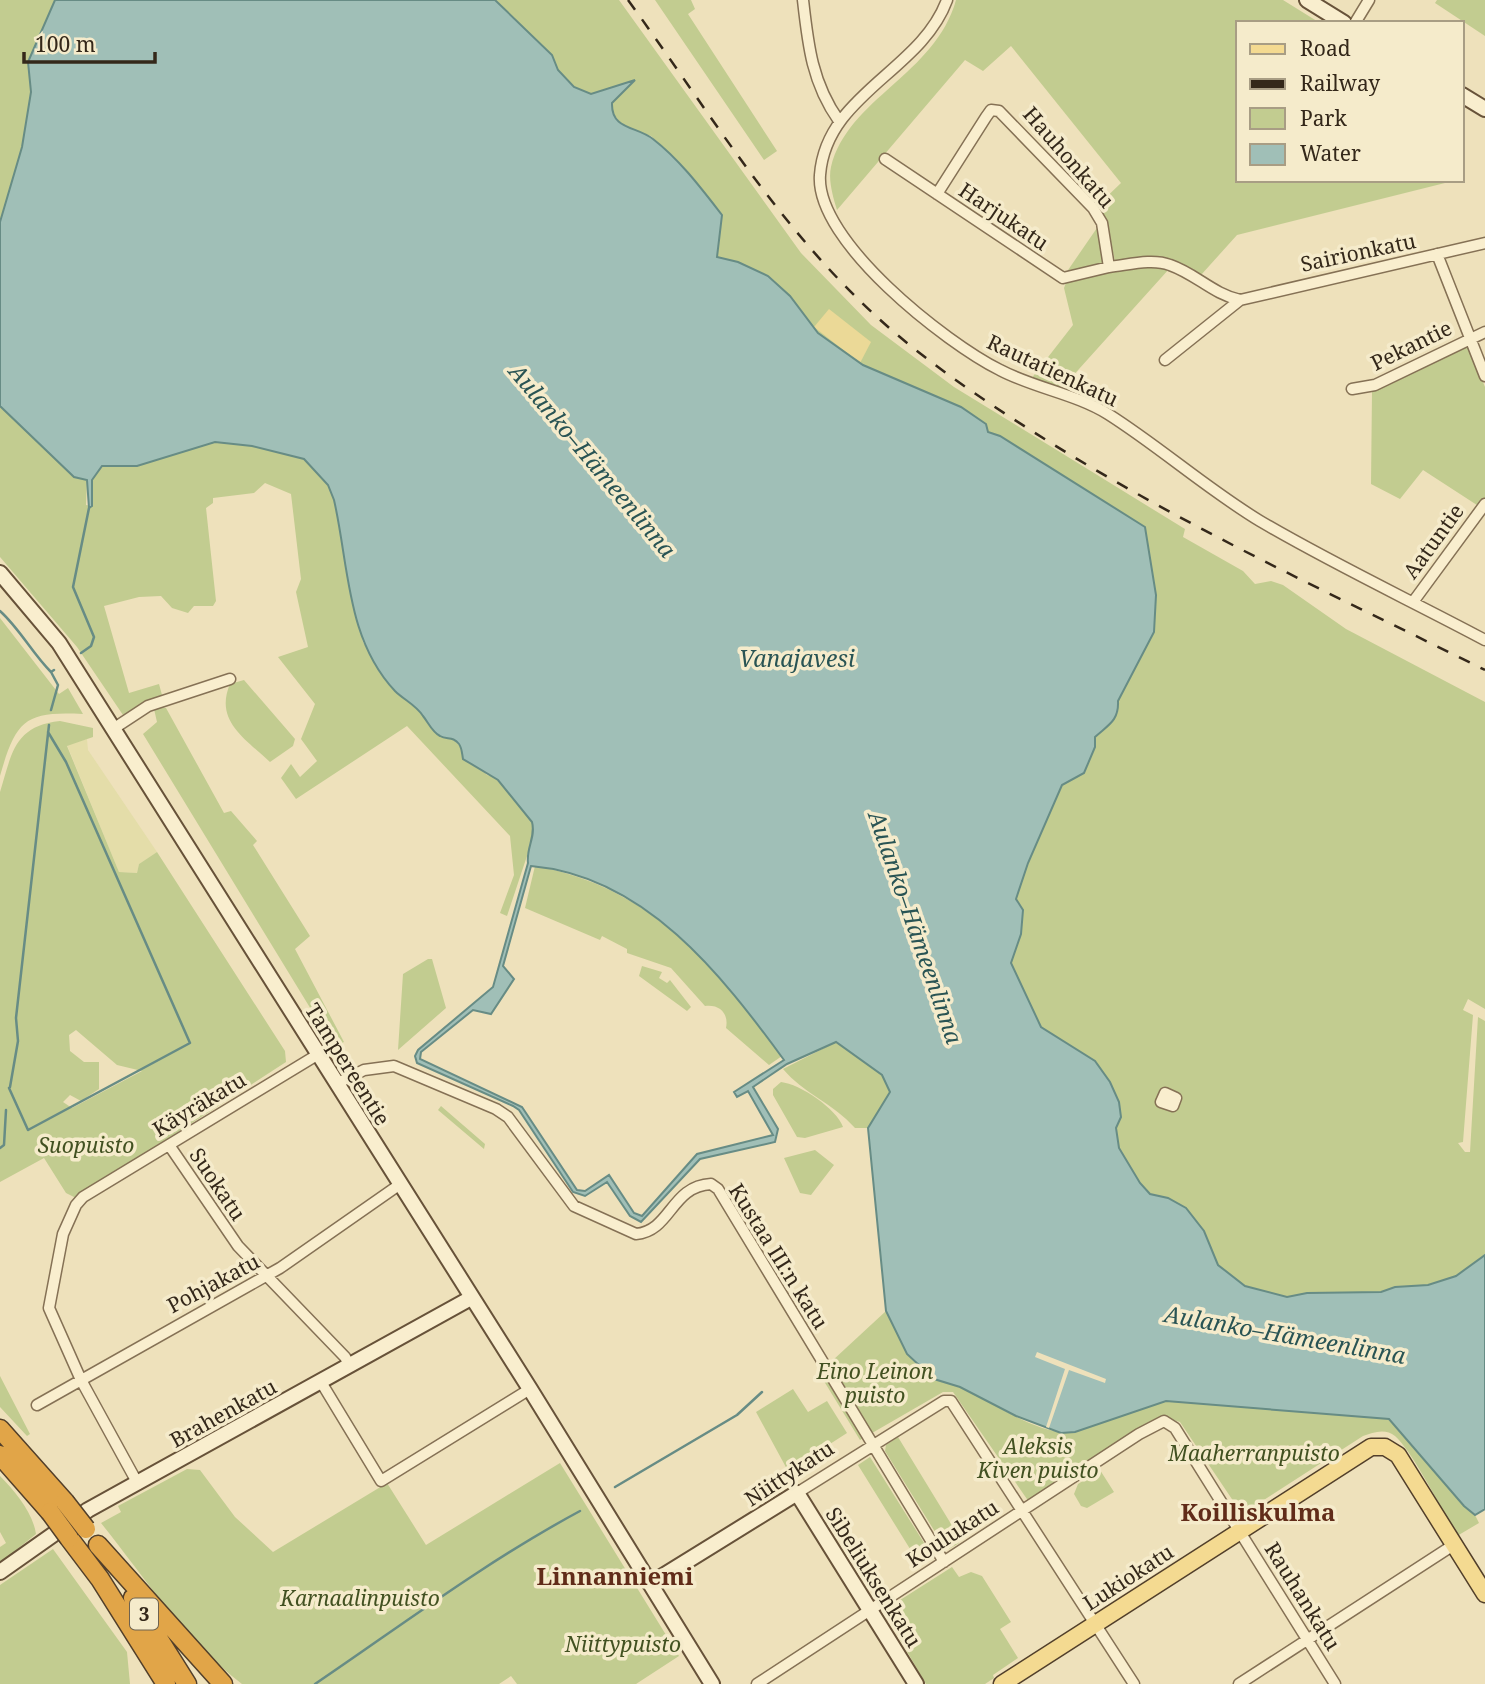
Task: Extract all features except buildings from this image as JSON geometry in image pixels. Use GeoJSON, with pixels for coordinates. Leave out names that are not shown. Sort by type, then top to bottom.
{"type":"FeatureCollection","features":[{"type":"Feature","properties":{"kind":"highway","name":"3"},"geometry":{"type":"LineString","coordinates":[[0,1429],[65,1502],[98,1545],[187,1684]]}},
{"type":"Feature","properties":{"kind":"highway","name":"3"},"geometry":{"type":"LineString","coordinates":[[0,1455],[69,1538],[150,1656],[166,1684]]}},
{"type":"Feature","properties":{"kind":"highway"},"geometry":{"type":"LineString","coordinates":[[98,1545],[223,1684]]}},
{"type":"Feature","properties":{"kind":"highway"},"geometry":{"type":"LineString","coordinates":[[150,1656],[157,1684]]}},
{"type":"Feature","properties":{"kind":"main road"},"geometry":{"type":"LineString","coordinates":[[1307,0],[1341,21]]}},
{"type":"Feature","properties":{"kind":"main road"},"geometry":{"type":"LineString","coordinates":[[1464,96],[1485,109]]}},
{"type":"Feature","properties":{"kind":"main road","name":"Tampereentie"},"geometry":{"type":"LineString","coordinates":[[0,573],[60,643],[317,1055],[530,1389],[712,1684]]}},
{"type":"Feature","properties":{"kind":"main road","name":"Brahenkatu"},"geometry":{"type":"LineString","coordinates":[[0,1572],[88,1510],[471,1298]]}},
{"type":"Feature","properties":{"kind":"main road","name":"Lukiokatu"},"geometry":{"type":"LineString","coordinates":[[1002,1684],[1362,1452],[1385,1447],[1403,1462],[1455,1544]]}},
{"type":"Feature","properties":{"kind":"main road","name":"Niittykatu"},"geometry":{"type":"LineString","coordinates":[[650,1584],[797,1493]]}},
{"type":"Feature","properties":{"kind":"main road","name":"Sibeliuksenkatu"},"geometry":{"type":"LineString","coordinates":[[797,1493],[916,1684]]}},
{"type":"Feature","properties":{"kind":"main road"},"geometry":{"type":"LineString","coordinates":[[1455,1544],[1485,1594]]}},
{"type":"Feature","properties":{"kind":"street"},"geometry":{"type":"LineString","coordinates":[[803,0],[814,74],[820,92],[839,121],[930,34],[947,0]]}},
{"type":"Feature","properties":{"kind":"street"},"geometry":{"type":"LineString","coordinates":[[1356,21],[1369,0]]}},
{"type":"Feature","properties":{"kind":"street","name":"Hauhonkatu"},"geometry":{"type":"LineString","coordinates":[[937,194],[991,110],[1006,114],[1093,208],[1102,223],[1109,267]]}},
{"type":"Feature","properties":{"kind":"street","name":"Rautatienkatu"},"geometry":{"type":"LineString","coordinates":[[839,121],[829,135],[821,166],[821,199],[829,216],[856,252],[943,334],[1002,371],[1104,412],[1258,519],[1360,576],[1485,640]]}},
{"type":"Feature","properties":{"kind":"street","name":"Harjukatu"},"geometry":{"type":"LineString","coordinates":[[885,159],[1063,278],[1109,267]]}},
{"type":"Feature","properties":{"kind":"street","name":"Sairionkatu"},"geometry":{"type":"LineString","coordinates":[[1240,300],[1485,243]]}},
{"type":"Feature","properties":{"kind":"street"},"geometry":{"type":"LineString","coordinates":[[1437,254],[1485,376]]}},
{"type":"Feature","properties":{"kind":"street"},"geometry":{"type":"LineString","coordinates":[[1109,267],[1145,262],[1171,265],[1222,296],[1240,300]]}},
{"type":"Feature","properties":{"kind":"street"},"geometry":{"type":"LineString","coordinates":[[1165,360],[1240,300]]}},
{"type":"Feature","properties":{"kind":"street","name":"Pekantie"},"geometry":{"type":"LineString","coordinates":[[1352,389],[1375,385],[1485,332]]}},
{"type":"Feature","properties":{"kind":"street","name":"Aatuntie"},"geometry":{"type":"LineString","coordinates":[[1413,601],[1485,504]]}},
{"type":"Feature","properties":{"kind":"street"},"geometry":{"type":"LineString","coordinates":[[113,729],[148,706],[230,679]]}},
{"type":"Feature","properties":{"kind":"street","name":"Käyräkatu"},"geometry":{"type":"LineString","coordinates":[[138,1484],[81,1380],[49,1308],[63,1234],[83,1197],[317,1055]]}},
{"type":"Feature","properties":{"kind":"street","name":"Kustaa III:n katu"},"geometry":{"type":"LineString","coordinates":[[337,1084],[364,1070],[394,1066],[496,1109],[508,1117],[574,1206],[636,1234],[645,1233],[659,1223],[688,1189],[710,1184],[718,1189],[944,1562]]}},
{"type":"Feature","properties":{"kind":"street","name":"Suokatu"},"geometry":{"type":"LineString","coordinates":[[169,1145],[221,1226],[350,1366]]}},
{"type":"Feature","properties":{"kind":"street","name":"Pohjakatu"},"geometry":{"type":"LineString","coordinates":[[37,1405],[268,1276],[399,1185]]}},
{"type":"Feature","properties":{"kind":"street"},"geometry":{"type":"LineString","coordinates":[[321,1382],[381,1481],[530,1389]]}},
{"type":"Feature","properties":{"kind":"street","name":"Niittykatu"},"geometry":{"type":"LineString","coordinates":[[797,1493],[944,1401],[951,1401],[1023,1511]]}},
{"type":"Feature","properties":{"kind":"street","name":"Koulukatu"},"geometry":{"type":"LineString","coordinates":[[757,1684],[1157,1423],[1170,1423]]}},
{"type":"Feature","properties":{"kind":"street","name":"Rauhankatu"},"geometry":{"type":"LineString","coordinates":[[1170,1423],[1335,1684]]}},
{"type":"Feature","properties":{"kind":"street"},"geometry":{"type":"LineString","coordinates":[[1023,1511],[1134,1684]]}},
{"type":"Feature","properties":{"kind":"street"},"geometry":{"type":"LineString","coordinates":[[1240,1684],[1455,1544]]}},
{"type":"Feature","properties":{"kind":"shaded area"},"geometry":{"type":"Polygon","coordinates":[[[87,739],[88,750],[157,852],[139,864],[137,873],[119,872],[67,745],[87,739]]]}},
{"type":"Feature","properties":{"kind":"green space"},"geometry":{"type":"Polygon","coordinates":[[[0,0],[55,0],[28,62],[31,92],[22,147],[0,222],[0,0]]]}},
{"type":"Feature","properties":{"kind":"green space"},"geometry":{"type":"Polygon","coordinates":[[[495,0],[619,0],[801,253],[871,325],[954,387],[1185,529],[1183,537],[1243,571],[1255,584],[1271,581],[1283,585],[1346,629],[1485,702],[1485,1009],[1468,999],[1463,1010],[1473,1015],[1463,1142],[1458,1143],[1465,1152],[1470,1152],[1478,1017],[1485,1021],[1485,1255],[1456,1276],[1428,1285],[1395,1287],[1381,1292],[1307,1293],[1287,1297],[1245,1286],[1218,1265],[1204,1231],[1168,1198],[1150,1194],[1140,1183],[1119,1148],[1116,1128],[1121,1117],[1119,1102],[1110,1082],[1095,1061],[1041,1027],[1011,963],[1021,934],[1016,899],[1028,863],[1062,784],[1074,778],[1095,737],[1118,712],[1118,701],[1154,632],[1156,595],[1145,527],[1000,436],[994,436],[961,407],[863,365],[818,333],[790,296],[738,262],[716,257],[708,197],[677,160],[651,136],[623,126],[612,112],[612,103],[634,81],[591,95],[573,87],[558,70],[552,55],[495,0]]]}},
{"type":"Feature","properties":{"kind":"green space"},"geometry":{"type":"Polygon","coordinates":[[[655,0],[691,0],[695,9],[688,14],[777,151],[764,160],[655,0]]]}},
{"type":"Feature","properties":{"kind":"green space"},"geometry":{"type":"Polygon","coordinates":[[[956,0],[1283,0],[1317,21],[1236,21],[1236,182],[1449,182],[1237,235],[1201,275],[1160,256],[1115,261],[1107,225],[1096,207],[1121,183],[1011,46],[983,71],[965,60],[837,210],[830,172],[840,143],[872,104],[930,48],[945,26],[956,0]]]}},
{"type":"Feature","properties":{"kind":"green space"},"geometry":{"type":"Polygon","coordinates":[[[1437,0],[1485,0],[1485,36],[1464,21],[1435,3],[1437,0]]]}},
{"type":"Feature","properties":{"kind":"green space"},"geometry":{"type":"Polygon","coordinates":[[[1099,225],[1106,262],[1066,273],[1099,225]]]}},
{"type":"Feature","properties":{"kind":"green space"},"geometry":{"type":"Polygon","coordinates":[[[1143,267],[1169,269],[1070,379],[1108,398],[1102,405],[1031,379],[1073,325],[1064,288],[1067,280],[1143,267]]]}},
{"type":"Feature","properties":{"kind":"green space"},"geometry":{"type":"Polygon","coordinates":[[[1468,345],[1485,387],[1485,501],[1480,507],[1423,470],[1400,499],[1371,484],[1372,392],[1468,345]]]}},
{"type":"Feature","properties":{"kind":"green space"},"geometry":{"type":"Polygon","coordinates":[[[0,406],[74,477],[87,480],[86,505],[92,506],[92,480],[102,466],[137,466],[215,442],[252,446],[304,459],[328,485],[334,500],[363,642],[379,668],[392,687],[419,710],[434,730],[453,739],[487,775],[495,777],[504,786],[532,822],[534,835],[507,916],[500,913],[514,875],[510,836],[407,726],[296,799],[281,778],[291,764],[300,777],[317,761],[301,739],[315,704],[278,657],[308,647],[296,592],[301,579],[291,494],[265,483],[254,493],[213,498],[213,503],[206,508],[216,601],[213,606],[194,606],[188,613],[172,608],[161,596],[139,597],[104,606],[129,693],[159,684],[162,695],[123,715],[77,647],[0,557],[0,406]]]}},
{"type":"Feature","properties":{"kind":"green space"},"geometry":{"type":"Polygon","coordinates":[[[0,618],[59,694],[68,688],[83,714],[48,715],[26,723],[12,742],[0,776],[0,618]]]}},
{"type":"Feature","properties":{"kind":"green space"},"geometry":{"type":"Polygon","coordinates":[[[244,680],[295,739],[293,746],[270,762],[243,737],[229,719],[226,697],[230,684],[244,680]]]}},
{"type":"Feature","properties":{"kind":"green space"},"geometry":{"type":"Polygon","coordinates":[[[166,708],[224,813],[231,811],[257,841],[253,845],[310,936],[295,949],[344,1042],[334,1047],[143,734],[157,722],[154,709],[166,708]]]}},
{"type":"Feature","properties":{"kind":"green space","name":"Suopuisto"},"geometry":{"type":"Polygon","coordinates":[[[60,721],[93,728],[93,737],[67,746],[119,872],[137,873],[139,864],[157,852],[285,1051],[286,1062],[76,1198],[66,1193],[44,1158],[0,1182],[0,792],[17,744],[24,735],[45,724],[60,721]],[[76,1030],[69,1035],[70,1051],[84,1062],[99,1062],[99,1089],[81,1101],[70,1095],[63,1102],[72,1108],[142,1071],[117,1065],[76,1030]]]}},
{"type":"Feature","properties":{"kind":"green space"},"geometry":{"type":"Polygon","coordinates":[[[535,866],[576,877],[614,892],[677,935],[732,991],[782,1056],[769,1065],[726,1028],[725,1014],[719,1008],[705,1006],[671,968],[627,953],[627,949],[602,936],[600,940],[525,908],[535,866]]]}},
{"type":"Feature","properties":{"kind":"green space"},"geometry":{"type":"Polygon","coordinates":[[[432,959],[446,1008],[398,1050],[403,974],[432,959]]]}},
{"type":"Feature","properties":{"kind":"green space"},"geometry":{"type":"Polygon","coordinates":[[[642,966],[662,972],[659,978],[667,983],[670,980],[691,1007],[687,1011],[639,976],[642,966]]]}},
{"type":"Feature","properties":{"kind":"green space"},"geometry":{"type":"Polygon","coordinates":[[[836,1042],[882,1075],[890,1092],[868,1128],[855,1128],[783,1069],[836,1042]]]}},
{"type":"Feature","properties":{"kind":"green space"},"geometry":{"type":"Polygon","coordinates":[[[781,1082],[798,1087],[817,1098],[843,1127],[805,1138],[797,1137],[773,1095],[773,1089],[781,1082]]]}},
{"type":"Feature","properties":{"kind":"green space"},"geometry":{"type":"Polygon","coordinates":[[[441,1106],[485,1144],[484,1149],[438,1110],[441,1106]]]}},
{"type":"Feature","properties":{"kind":"green space"},"geometry":{"type":"Polygon","coordinates":[[[815,1150],[834,1165],[811,1195],[800,1193],[784,1158],[815,1150]]]}},
{"type":"Feature","properties":{"kind":"green space"},"geometry":{"type":"Polygon","coordinates":[[[886,1311],[899,1338],[931,1377],[961,1387],[1016,1417],[1046,1429],[1075,1432],[1166,1401],[1389,1419],[1464,1506],[1475,1515],[1479,1523],[1457,1536],[1410,1455],[1395,1436],[1384,1431],[1363,1436],[1242,1514],[1180,1422],[1163,1417],[1029,1502],[953,1392],[943,1392],[860,1440],[819,1373],[886,1311]]]}},
{"type":"Feature","properties":{"kind":"green space"},"geometry":{"type":"Polygon","coordinates":[[[0,1376],[30,1434],[27,1436],[0,1407],[0,1376]]]}},
{"type":"Feature","properties":{"kind":"green space"},"geometry":{"type":"Polygon","coordinates":[[[793,1389],[808,1412],[827,1401],[847,1433],[788,1471],[756,1412],[793,1389]]]}},
{"type":"Feature","properties":{"kind":"green space"},"geometry":{"type":"Polygon","coordinates":[[[898,1437],[959,1537],[959,1543],[949,1549],[945,1548],[885,1451],[886,1445],[898,1437]]]}},
{"type":"Feature","properties":{"kind":"green space"},"geometry":{"type":"Polygon","coordinates":[[[870,1457],[931,1554],[931,1558],[920,1565],[858,1465],[870,1457]]]}},
{"type":"Feature","properties":{"kind":"green space","name":"Karnaalinpuisto"},"geometry":{"type":"Polygon","coordinates":[[[560,1463],[679,1656],[636,1684],[517,1684],[511,1676],[499,1684],[242,1684],[184,1629],[101,1523],[121,1512],[118,1506],[187,1469],[200,1470],[235,1517],[273,1552],[387,1483],[426,1545],[560,1463]]]}},
{"type":"Feature","properties":{"kind":"green space"},"geometry":{"type":"Polygon","coordinates":[[[1100,1470],[1114,1492],[1087,1508],[1081,1506],[1074,1494],[1078,1484],[1100,1470]]]}},
{"type":"Feature","properties":{"kind":"green space"},"geometry":{"type":"Polygon","coordinates":[[[0,1476],[27,1510],[36,1534],[0,1563],[0,1547],[6,1543],[0,1532],[0,1476]]]}},
{"type":"Feature","properties":{"kind":"green space"},"geometry":{"type":"Polygon","coordinates":[[[53,1549],[127,1652],[130,1684],[0,1684],[0,1585],[53,1549]]]}},
{"type":"Feature","properties":{"kind":"green space"},"geometry":{"type":"Polygon","coordinates":[[[952,1567],[959,1577],[971,1572],[982,1576],[1011,1622],[1000,1629],[1018,1658],[993,1675],[994,1678],[985,1684],[926,1684],[885,1614],[886,1609],[952,1567]]]}},
{"type":"Feature","properties":{"kind":"sand"},"geometry":{"type":"Polygon","coordinates":[[[829,309],[871,342],[860,363],[814,327],[829,309]]]}},
{"type":"Feature","properties":{"kind":"water","name":"Vanajavesi"},"geometry":{"type":"Polygon","coordinates":[[[55,0],[495,0],[552,55],[558,70],[574,87],[591,94],[635,80],[612,103],[613,112],[620,123],[647,135],[663,147],[722,215],[717,257],[738,262],[768,276],[790,296],[818,333],[863,365],[961,407],[986,424],[988,432],[1000,436],[1145,527],[1156,595],[1154,632],[1118,701],[1115,718],[1095,737],[1095,747],[1084,773],[1062,785],[1028,863],[1016,899],[1023,910],[1021,934],[1011,963],[1041,1027],[1095,1061],[1110,1082],[1119,1102],[1121,1117],[1116,1128],[1119,1148],[1140,1183],[1150,1194],[1168,1198],[1186,1208],[1204,1231],[1218,1265],[1245,1286],[1287,1297],[1307,1293],[1381,1292],[1395,1287],[1428,1285],[1456,1276],[1485,1255],[1485,1509],[1475,1515],[1464,1506],[1389,1419],[1166,1401],[1075,1432],[1061,1433],[1016,1416],[960,1387],[934,1379],[907,1354],[886,1311],[868,1128],[890,1092],[882,1075],[836,1042],[787,1064],[753,1087],[778,1129],[775,1142],[700,1159],[641,1222],[630,1216],[607,1182],[585,1196],[573,1192],[519,1110],[417,1063],[415,1056],[418,1050],[493,987],[528,863],[532,822],[498,780],[463,759],[461,747],[457,742],[435,732],[420,712],[395,691],[379,671],[358,625],[334,500],[328,485],[304,459],[252,446],[215,442],[137,466],[102,466],[92,480],[92,506],[89,508],[87,480],[74,477],[0,406],[0,222],[22,147],[31,92],[28,62],[55,0]],[[531,866],[503,966],[514,979],[491,1014],[473,1010],[421,1052],[420,1059],[522,1107],[577,1190],[585,1191],[609,1175],[634,1213],[642,1216],[697,1154],[773,1135],[748,1091],[737,1097],[734,1092],[784,1060],[734,995],[677,934],[645,909],[610,888],[572,874],[531,866]]]}},
{"type":"Feature","properties":{"kind":"pier"},"geometry":{"type":"Polygon","coordinates":[[[1037,1352],[1106,1379],[1105,1383],[1069,1370],[1049,1428],[1046,1427],[1065,1369],[1035,1357],[1037,1352]]]}},
{"type":"Feature","properties":{"kind":"waterway"},"geometry":{"type":"LineString","coordinates":[[81,653],[91,646],[94,637],[73,587],[89,508]]}},
{"type":"Feature","properties":{"kind":"waterway"},"geometry":{"type":"LineString","coordinates":[[0,611],[51,672]]}},
{"type":"Feature","properties":{"kind":"waterway"},"geometry":{"type":"LineString","coordinates":[[51,710],[58,685],[51,672],[54,670]]}},
{"type":"Feature","properties":{"kind":"waterway"},"geometry":{"type":"LineString","coordinates":[[10,1087],[18,1041],[16,1018],[49,725]]}},
{"type":"Feature","properties":{"kind":"waterway"},"geometry":{"type":"LineString","coordinates":[[9,1088],[28,1130],[190,1043],[66,762],[48,732]]}},
{"type":"Feature","properties":{"kind":"waterway"},"geometry":{"type":"LineString","coordinates":[[0,1148],[4,1145],[6,1110]]}},
{"type":"Feature","properties":{"kind":"waterway"},"geometry":{"type":"LineString","coordinates":[[615,1487],[737,1415],[762,1392]]}},
{"type":"Feature","properties":{"kind":"waterway"},"geometry":{"type":"LineString","coordinates":[[315,1684],[478,1572],[580,1511]]}},
{"type":"Feature","properties":{"kind":"railway"},"geometry":{"type":"LineString","coordinates":[[628,0],[736,153],[793,227],[855,296],[918,351],[1008,416],[1142,496],[1255,556],[1485,670]]}},
{"type":"Feature","properties":{"kind":"district","name":"Koilliskulma"},"geometry":{"type":"Point","coordinates":[1258,1511]}},
{"type":"Feature","properties":{"kind":"district","name":"Linnanniemi"},"geometry":{"type":"Point","coordinates":[615,1575]}},
{"type":"Feature","properties":{"kind":"water label","name":"Aulanko–Hämeenlinna"},"geometry":{"type":"Point","coordinates":[593,460]}},
{"type":"Feature","properties":{"kind":"water label","name":"Aulanko–Hämeenlinna"},"geometry":{"type":"Point","coordinates":[916,927]}},
{"type":"Feature","properties":{"kind":"water label","name":"Aulanko–Hämeenlinna"},"geometry":{"type":"Point","coordinates":[1285,1334]}},
{"type":"Feature","properties":{"kind":"park label","name":"Eino Leinon puisto"},"geometry":{"type":"Point","coordinates":[875,1383]}},
{"type":"Feature","properties":{"kind":"park label","name":"Maaherranpuisto"},"geometry":{"type":"Point","coordinates":[1254,1453]}},
{"type":"Feature","properties":{"kind":"park label","name":"Aleksis Kiven puisto"},"geometry":{"type":"Point","coordinates":[1038,1458]}},
{"type":"Feature","properties":{"kind":"park label","name":"Niittypuisto"},"geometry":{"type":"Point","coordinates":[623,1644]}}]}
